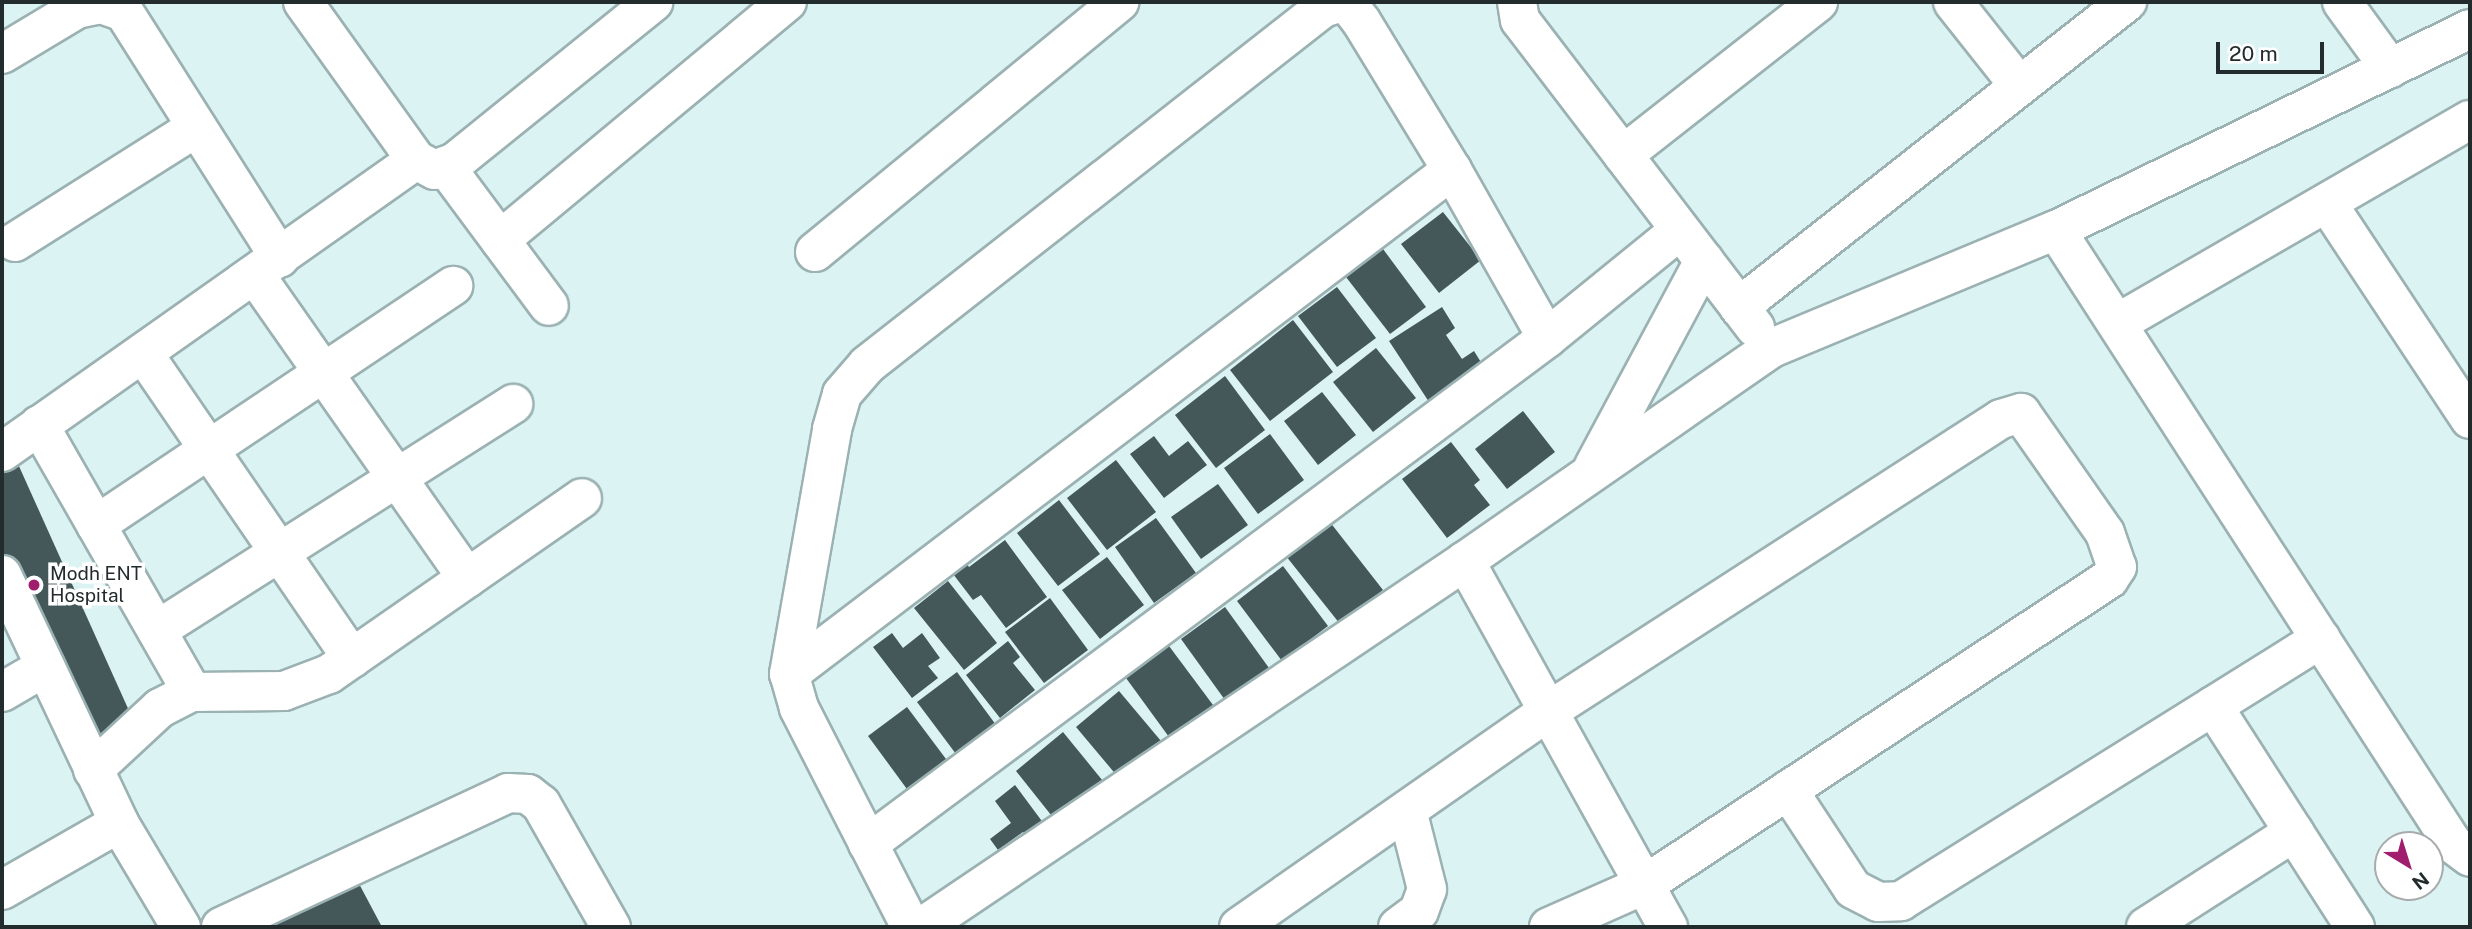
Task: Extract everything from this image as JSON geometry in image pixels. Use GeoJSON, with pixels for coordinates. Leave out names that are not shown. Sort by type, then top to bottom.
{"type":"FeatureCollection","features":[{"type":"Feature","properties":{"kind":"street"},"geometry":{"type":"LineString","coordinates":[[2,452],[268,267],[430,163],[653,2]]}},
{"type":"Feature","properties":{"kind":"street"},"geometry":{"type":"LineString","coordinates":[[500,240],[787,2]]}},
{"type":"Feature","properties":{"kind":"street"},"geometry":{"type":"LineString","coordinates":[[815,252],[1119,2]]}},
{"type":"Feature","properties":{"kind":"street"},"geometry":{"type":"LineString","coordinates":[[1517,2],[1520,20],[1772,348]]}},
{"type":"Feature","properties":{"kind":"street"},"geometry":{"type":"LineString","coordinates":[[1623,155],[1818,2]]}},
{"type":"Feature","properties":{"kind":"street"},"geometry":{"type":"LineString","coordinates":[[1953,2],[2018,84]]}},
{"type":"Feature","properties":{"kind":"street"},"geometry":{"type":"LineString","coordinates":[[1739,307],[2018,84],[2127,2]]}},
{"type":"Feature","properties":{"kind":"street"},"geometry":{"type":"LineString","coordinates":[[2343,2],[2390,68]]}},
{"type":"Feature","properties":{"kind":"street"},"geometry":{"type":"LineString","coordinates":[[911,927],[799,708],[789,674],[829,442],[842,394],[867,365],[1323,8],[1338,3],[1350,8],[1452,170],[1546,338]]}},
{"type":"Feature","properties":{"kind":"street"},"geometry":{"type":"LineString","coordinates":[[2,54],[77,9],[101,4],[124,12],[197,127],[322,374],[467,578]]}},
{"type":"Feature","properties":{"kind":"street"},"geometry":{"type":"LineString","coordinates":[[317,7],[430,163],[500,240],[549,306]]}},
{"type":"Feature","properties":{"kind":"street"},"geometry":{"type":"LineString","coordinates":[[922,927],[1465,561],[1772,348],[2056,230],[2470,29]]}},
{"type":"Feature","properties":{"kind":"street"},"geometry":{"type":"LineString","coordinates":[[2118,323],[2470,120]]}},
{"type":"Feature","properties":{"kind":"street"},"geometry":{"type":"LineString","coordinates":[[15,242],[197,127]]}},
{"type":"Feature","properties":{"kind":"street"},"geometry":{"type":"LineString","coordinates":[[789,674],[1452,170]]}},
{"type":"Feature","properties":{"kind":"street"},"geometry":{"type":"LineString","coordinates":[[2327,202],[2470,419]]}},
{"type":"Feature","properties":{"kind":"street"},"geometry":{"type":"LineString","coordinates":[[868,844],[1546,338],[1680,230]]}},
{"type":"Feature","properties":{"kind":"street"},"geometry":{"type":"LineString","coordinates":[[2056,230],[2453,844],[2470,856]]}},
{"type":"Feature","properties":{"kind":"street"},"geometry":{"type":"LineString","coordinates":[[1589,474],[1704,261]]}},
{"type":"Feature","properties":{"kind":"street"},"geometry":{"type":"LineString","coordinates":[[96,525],[453,286]]}},
{"type":"Feature","properties":{"kind":"street"},"geometry":{"type":"LineString","coordinates":[[143,354],[352,658]]}},
{"type":"Feature","properties":{"kind":"street"},"geometry":{"type":"LineString","coordinates":[[157,629],[513,404]]}},
{"type":"Feature","properties":{"kind":"street"},"geometry":{"type":"LineString","coordinates":[[1239,927],[1547,712],[2001,419],[2021,413],[2105,533],[2117,567],[2109,579],[1644,885],[1549,927]]}},
{"type":"Feature","properties":{"kind":"street"},"geometry":{"type":"LineString","coordinates":[[39,425],[192,692]]}},
{"type":"Feature","properties":{"kind":"street"},"geometry":{"type":"LineString","coordinates":[[93,770],[160,708],[192,692],[284,691],[329,674],[582,498]]}},
{"type":"Feature","properties":{"kind":"street"},"geometry":{"type":"LineString","coordinates":[[1465,561],[1668,927]]}},
{"type":"Feature","properties":{"kind":"street"},"geometry":{"type":"LineString","coordinates":[[2,575],[119,823],[181,927]]}},
{"type":"Feature","properties":{"kind":"street"},"geometry":{"type":"LineString","coordinates":[[1788,790],[1853,889],[1878,902],[1901,901],[2320,639]]}},
{"type":"Feature","properties":{"kind":"street"},"geometry":{"type":"LineString","coordinates":[[2,692],[45,667]]}},
{"type":"Feature","properties":{"kind":"street"},"geometry":{"type":"LineString","coordinates":[[2213,706],[2355,927]]}},
{"type":"Feature","properties":{"kind":"street"},"geometry":{"type":"LineString","coordinates":[[221,927],[508,793],[528,794],[541,804],[611,927]]}},
{"type":"Feature","properties":{"kind":"street"},"geometry":{"type":"LineString","coordinates":[[1398,927],[1419,911],[1427,889],[1407,810]]}},
{"type":"Feature","properties":{"kind":"street"},"geometry":{"type":"LineString","coordinates":[[2,890],[119,823]]}},
{"type":"Feature","properties":{"kind":"street"},"geometry":{"type":"LineString","coordinates":[[2146,927],[2294,832]]}},
{"type":"Feature","properties":{"kind":"building"},"geometry":{"type":"Polygon","coordinates":[[[1443,212],[1481,260],[1439,293],[1401,244],[1443,212]]]}},
{"type":"Feature","properties":{"kind":"building"},"geometry":{"type":"Polygon","coordinates":[[[1383,249],[1426,307],[1390,334],[1346,277],[1383,249]]]}},
{"type":"Feature","properties":{"kind":"building"},"geometry":{"type":"Polygon","coordinates":[[[1337,287],[1376,338],[1337,367],[1298,316],[1337,287]]]}},
{"type":"Feature","properties":{"kind":"building"},"geometry":{"type":"Polygon","coordinates":[[[1442,307],[1455,328],[1446,335],[1462,359],[1474,351],[1487,372],[1433,408],[1389,341],[1442,307]]]}},
{"type":"Feature","properties":{"kind":"building"},"geometry":{"type":"Polygon","coordinates":[[[1293,320],[1333,372],[1270,421],[1230,370],[1293,320]]]}},
{"type":"Feature","properties":{"kind":"building"},"geometry":{"type":"Polygon","coordinates":[[[1376,348],[1416,398],[1373,432],[1333,382],[1376,348]]]}},
{"type":"Feature","properties":{"kind":"building"},"geometry":{"type":"Polygon","coordinates":[[[1225,376],[1265,430],[1216,468],[1175,415],[1225,376]]]}},
{"type":"Feature","properties":{"kind":"building"},"geometry":{"type":"Polygon","coordinates":[[[1322,392],[1356,435],[1318,465],[1284,421],[1322,392]]]}},
{"type":"Feature","properties":{"kind":"building"},"geometry":{"type":"Polygon","coordinates":[[[1523,411],[1555,452],[1507,489],[1475,449],[1523,411]]]}},
{"type":"Feature","properties":{"kind":"building"},"geometry":{"type":"Polygon","coordinates":[[[1270,434],[1304,480],[1258,514],[1224,468],[1270,434]]]}},
{"type":"Feature","properties":{"kind":"building"},"geometry":{"type":"Polygon","coordinates":[[[1154,436],[1169,456],[1188,441],[1207,465],[1164,498],[1130,454],[1154,436]]]}},
{"type":"Feature","properties":{"kind":"building"},"geometry":{"type":"Polygon","coordinates":[[[1451,442],[1480,480],[1474,485],[1490,505],[1447,538],[1402,479],[1451,442]]]}},
{"type":"Feature","properties":{"kind":"building"},"geometry":{"type":"Polygon","coordinates":[[[1116,460],[1156,512],[1107,550],[1067,498],[1116,460]]]}},
{"type":"Feature","properties":{"kind":"building"},"geometry":{"type":"Polygon","coordinates":[[[18,464],[135,724],[89,745],[2,550],[2,472],[18,464]]]}},
{"type":"Feature","properties":{"kind":"building"},"geometry":{"type":"Polygon","coordinates":[[[1218,484],[1248,525],[1201,559],[1171,517],[1218,484]]]}},
{"type":"Feature","properties":{"kind":"building"},"geometry":{"type":"Polygon","coordinates":[[[1059,500],[1100,554],[1058,586],[1017,533],[1059,500]]]}},
{"type":"Feature","properties":{"kind":"building"},"geometry":{"type":"Polygon","coordinates":[[[1326,517],[1383,590],[1340,624],[1282,551],[1326,517]]]}},
{"type":"Feature","properties":{"kind":"building"},"geometry":{"type":"Polygon","coordinates":[[[1156,518],[1196,573],[1154,603],[1115,547],[1156,518]]]}},
{"type":"Feature","properties":{"kind":"building"},"geometry":{"type":"Polygon","coordinates":[[[1005,540],[1047,597],[1006,628],[981,595],[973,600],[950,570],[964,560],[969,567],[1005,540]]]}},
{"type":"Feature","properties":{"kind":"building"},"geometry":{"type":"Polygon","coordinates":[[[1107,557],[1144,605],[1100,639],[1062,590],[1107,557]]]}},
{"type":"Feature","properties":{"kind":"building"},"geometry":{"type":"Polygon","coordinates":[[[1283,566],[1328,626],[1282,661],[1237,601],[1283,566]]]}},
{"type":"Feature","properties":{"kind":"building"},"geometry":{"type":"Polygon","coordinates":[[[948,581],[997,643],[964,670],[914,608],[948,581]]]}},
{"type":"Feature","properties":{"kind":"building"},"geometry":{"type":"Polygon","coordinates":[[[1050,598],[1088,650],[1044,683],[1005,632],[1050,598]]]}},
{"type":"Feature","properties":{"kind":"building"},"geometry":{"type":"Polygon","coordinates":[[[1225,607],[1269,668],[1225,700],[1181,639],[1225,607]]]}},
{"type":"Feature","properties":{"kind":"building"},"geometry":{"type":"Polygon","coordinates":[[[892,633],[903,648],[922,633],[940,658],[928,666],[938,678],[912,698],[873,647],[892,633]]]}},
{"type":"Feature","properties":{"kind":"building"},"geometry":{"type":"Polygon","coordinates":[[[1008,641],[1020,657],[1013,663],[1035,690],[1000,718],[966,675],[1008,641]]]}},
{"type":"Feature","properties":{"kind":"building"},"geometry":{"type":"Polygon","coordinates":[[[1169,646],[1213,705],[1169,737],[1126,678],[1169,646]]]}},
{"type":"Feature","properties":{"kind":"building"},"geometry":{"type":"Polygon","coordinates":[[[957,672],[999,729],[959,758],[917,702],[957,672]]]}},
{"type":"Feature","properties":{"kind":"building"},"geometry":{"type":"Polygon","coordinates":[[[1119,691],[1161,741],[1118,777],[1076,727],[1119,691]]]}},
{"type":"Feature","properties":{"kind":"building"},"geometry":{"type":"Polygon","coordinates":[[[907,707],[955,771],[915,800],[868,736],[907,707]]]}},
{"type":"Feature","properties":{"kind":"building"},"geometry":{"type":"Polygon","coordinates":[[[1063,732],[1107,786],[1059,825],[1016,771],[1063,732]]]}},
{"type":"Feature","properties":{"kind":"building"},"geometry":{"type":"Polygon","coordinates":[[[1015,785],[1050,832],[1033,844],[1023,832],[998,850],[990,839],[1011,823],[995,801],[1015,785]]]}},
{"type":"Feature","properties":{"kind":"building"},"geometry":{"type":"Polygon","coordinates":[[[357,880],[382,927],[268,927],[357,880]]]}},
{"type":"Feature","properties":{"kind":"place","name":"Modh ENT Hospital"},"geometry":{"type":"Point","coordinates":[34,585]}}]}
